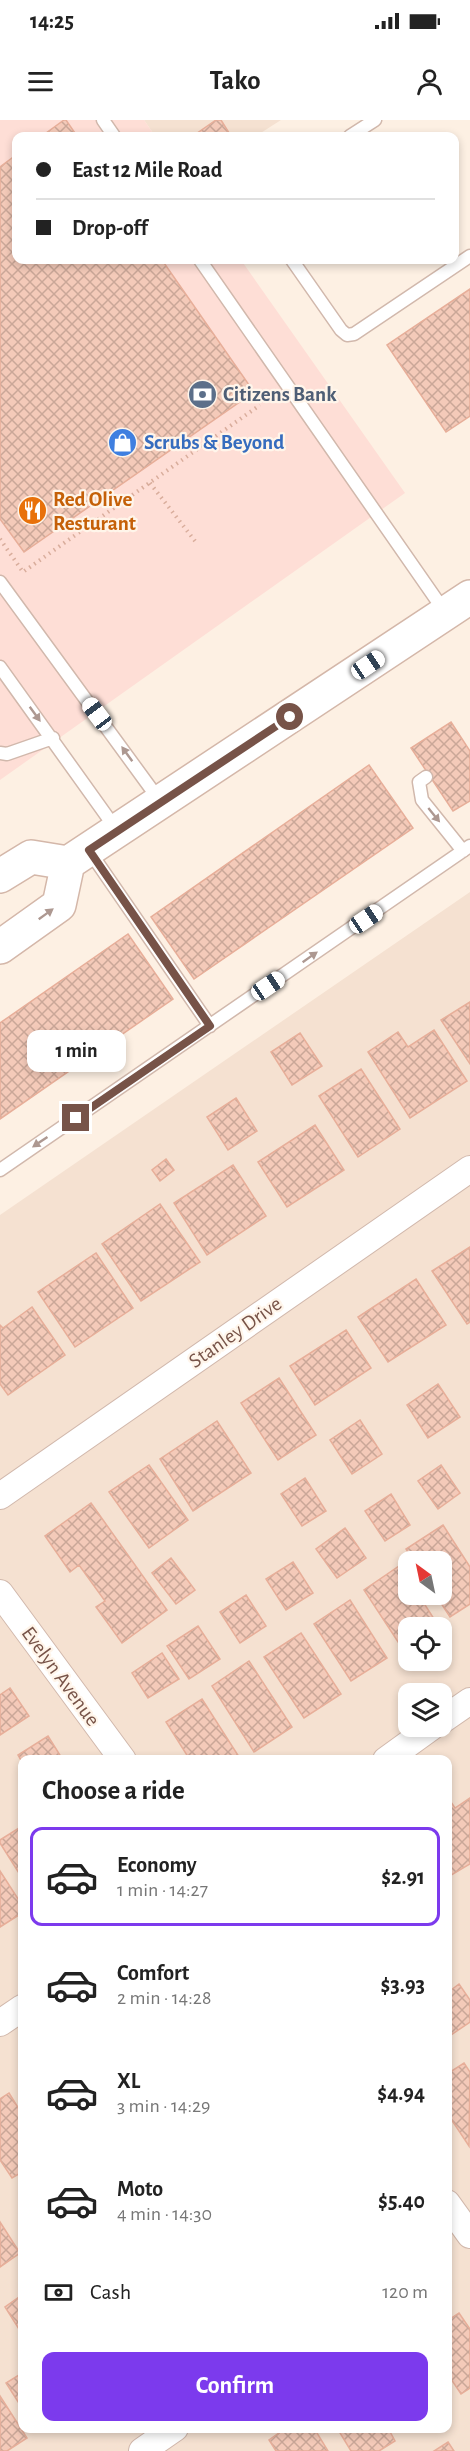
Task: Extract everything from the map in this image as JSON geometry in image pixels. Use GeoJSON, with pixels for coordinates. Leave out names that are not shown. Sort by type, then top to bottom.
{"type":"FeatureCollection","features":[{"type":"Feature","properties":{"kind":"main road"},"geometry":{"type":"LineString","coordinates":[[0,948],[58,904],[79,857],[458,605]]}},
{"type":"Feature","properties":{"kind":"main road"},"geometry":{"type":"LineString","coordinates":[[0,876],[31,857],[79,857]]}},
{"type":"Feature","properties":{"kind":"street","name":"Stanley Drive"},"geometry":{"type":"LineString","coordinates":[[0,1496],[470,1169]]}},
{"type":"Feature","properties":{"kind":"street","name":"Evelyn Avenue"},"geometry":{"type":"LineString","coordinates":[[0,1593],[119,1755]]}},
{"type":"Feature","properties":{"kind":"street"},"geometry":{"type":"LineString","coordinates":[[452,1713],[470,1701]]}},
{"type":"Feature","properties":{"kind":"street"},"geometry":{"type":"LineString","coordinates":[[393,1755],[418,1737]]}},
{"type":"Feature","properties":{"kind":"street"},"geometry":{"type":"LineString","coordinates":[[0,2023],[18,2011]]}},
{"type":"Feature","properties":{"kind":"street"},"geometry":{"type":"LineString","coordinates":[[452,2213],[463,2232]]}},
{"type":"Feature","properties":{"kind":"street"},"geometry":{"type":"LineString","coordinates":[[142,2451],[168,2433]]}},
{"type":"Feature","properties":{"kind":"lane"},"geometry":{"type":"LineString","coordinates":[[356,132],[375,120]]}},
{"type":"Feature","properties":{"kind":"lane"},"geometry":{"type":"LineString","coordinates":[[203,264],[458,605]]}},
{"type":"Feature","properties":{"kind":"lane"},"geometry":{"type":"LineString","coordinates":[[295,264],[341,330],[347,335],[354,334],[458,264]]}},
{"type":"Feature","properties":{"kind":"lane"},"geometry":{"type":"LineString","coordinates":[[0,582],[161,802]]}},
{"type":"Feature","properties":{"kind":"lane"},"geometry":{"type":"LineString","coordinates":[[0,667],[53,738],[117,831]]}},
{"type":"Feature","properties":{"kind":"lane"},"geometry":{"type":"LineString","coordinates":[[0,753],[7,754],[53,738]]}},
{"type":"Feature","properties":{"kind":"lane"},"geometry":{"type":"LineString","coordinates":[[0,1170],[466,849],[422,800],[419,783],[426,777]]}},
{"type":"Feature","properties":{"kind":"lane"},"geometry":{"type":"LineString","coordinates":[[79,857],[210,1026]]}},
{"type":"Feature","properties":{"kind":"path"},"geometry":{"type":"LineString","coordinates":[[0,539],[23,572],[260,405]]}},
{"type":"Feature","properties":{"kind":"path"},"geometry":{"type":"LineString","coordinates":[[150,483],[195,541]]}},
{"type":"Feature","properties":{"kind":"shaded area"},"geometry":{"type":"Polygon","coordinates":[[[0,120],[144,120],[152,132],[12,132],[12,264],[244,264],[405,493],[0,780],[0,120]]]}},
{"type":"Feature","properties":{"kind":"shaded area"},"geometry":{"type":"Polygon","coordinates":[[[144,120],[281,120],[262,132],[152,132],[144,120]]]}},
{"type":"Feature","properties":{"kind":"shaded area"},"geometry":{"type":"Polygon","coordinates":[[[470,892],[470,2451],[0,2451],[0,1215],[470,892]]]}},
{"type":"Feature","properties":{"kind":"building"},"geometry":{"type":"Polygon","coordinates":[[[64,120],[74,132],[48,132],[64,120]]]}},
{"type":"Feature","properties":{"kind":"building"},"geometry":{"type":"Polygon","coordinates":[[[216,120],[221,120],[228,132],[199,132],[216,120]]]}},
{"type":"Feature","properties":{"kind":"building"},"geometry":{"type":"Polygon","coordinates":[[[12,158],[12,264],[165,264],[254,392],[24,552],[0,519],[0,167],[12,158]]]}},
{"type":"Feature","properties":{"kind":"building"},"geometry":{"type":"Polygon","coordinates":[[[470,289],[470,416],[446,432],[387,345],[470,289]]]}},
{"type":"Feature","properties":{"kind":"building"},"geometry":{"type":"Polygon","coordinates":[[[451,722],[470,751],[470,801],[453,811],[411,748],[451,722]]]}},
{"type":"Feature","properties":{"kind":"building"},"geometry":{"type":"Polygon","coordinates":[[[369,765],[413,828],[194,979],[151,917],[369,765]]]}},
{"type":"Feature","properties":{"kind":"building"},"geometry":{"type":"Polygon","coordinates":[[[128,934],[173,999],[0,1119],[0,1023],[128,934]]]}},
{"type":"Feature","properties":{"kind":"building"},"geometry":{"type":"Polygon","coordinates":[[[470,1002],[470,1064],[441,1020],[470,1002]]]}},
{"type":"Feature","properties":{"kind":"building"},"geometry":{"type":"Polygon","coordinates":[[[434,1030],[467,1081],[410,1118],[368,1052],[398,1032],[408,1047],[434,1030]]]}},
{"type":"Feature","properties":{"kind":"building"},"geometry":{"type":"Polygon","coordinates":[[[300,1033],[322,1066],[292,1085],[271,1052],[300,1033]]]}},
{"type":"Feature","properties":{"kind":"building"},"geometry":{"type":"Polygon","coordinates":[[[361,1069],[400,1129],[358,1157],[319,1096],[361,1069]]]}},
{"type":"Feature","properties":{"kind":"building"},"geometry":{"type":"Polygon","coordinates":[[[236,1098],[257,1131],[228,1150],[207,1117],[236,1098]]]}},
{"type":"Feature","properties":{"kind":"building"},"geometry":{"type":"Polygon","coordinates":[[[315,1125],[344,1170],[287,1207],[258,1162],[315,1125]]]}},
{"type":"Feature","properties":{"kind":"building"},"geometry":{"type":"Polygon","coordinates":[[[166,1159],[174,1170],[160,1181],[152,1170],[166,1159]]]}},
{"type":"Feature","properties":{"kind":"building"},"geometry":{"type":"Polygon","coordinates":[[[233,1165],[266,1216],[207,1255],[174,1203],[233,1165]]]}},
{"type":"Feature","properties":{"kind":"building"},"geometry":{"type":"Polygon","coordinates":[[[160,1204],[200,1262],[141,1301],[102,1244],[160,1204]]]}},
{"type":"Feature","properties":{"kind":"building"},"geometry":{"type":"Polygon","coordinates":[[[470,1247],[470,1322],[467,1324],[432,1271],[470,1247]]]}},
{"type":"Feature","properties":{"kind":"building"},"geometry":{"type":"Polygon","coordinates":[[[96,1253],[133,1308],[75,1347],[38,1292],[96,1253]]]}},
{"type":"Feature","properties":{"kind":"building"},"geometry":{"type":"Polygon","coordinates":[[[416,1279],[446,1325],[388,1362],[358,1317],[416,1279]]]}},
{"type":"Feature","properties":{"kind":"building"},"geometry":{"type":"Polygon","coordinates":[[[32,1307],[65,1355],[8,1395],[0,1384],[0,1325],[3,1328],[32,1307]]]}},
{"type":"Feature","properties":{"kind":"building"},"geometry":{"type":"Polygon","coordinates":[[[346,1330],[371,1368],[315,1405],[290,1366],[346,1330]]]}},
{"type":"Feature","properties":{"kind":"building"},"geometry":{"type":"Polygon","coordinates":[[[279,1378],[316,1435],[278,1460],[241,1403],[279,1378]]]}},
{"type":"Feature","properties":{"kind":"building"},"geometry":{"type":"Polygon","coordinates":[[[438,1384],[460,1417],[428,1438],[407,1405],[438,1384]]]}},
{"type":"Feature","properties":{"kind":"building"},"geometry":{"type":"Polygon","coordinates":[[[360,1420],[382,1454],[352,1474],[330,1440],[360,1420]]]}},
{"type":"Feature","properties":{"kind":"building"},"geometry":{"type":"Polygon","coordinates":[[[217,1421],[251,1473],[193,1511],[160,1459],[217,1421]]]}},
{"type":"Feature","properties":{"kind":"building"},"geometry":{"type":"Polygon","coordinates":[[[149,1465],[188,1520],[149,1548],[109,1492],[149,1465]]]}},
{"type":"Feature","properties":{"kind":"building"},"geometry":{"type":"Polygon","coordinates":[[[441,1465],[460,1493],[438,1509],[418,1481],[441,1465]]]}},
{"type":"Feature","properties":{"kind":"building"},"geometry":{"type":"Polygon","coordinates":[[[305,1478],[326,1511],[302,1526],[281,1494],[305,1478]]]}},
{"type":"Feature","properties":{"kind":"building"},"geometry":{"type":"Polygon","coordinates":[[[391,1494],[410,1525],[385,1541],[365,1511],[391,1494]]]}},
{"type":"Feature","properties":{"kind":"building"},"geometry":{"type":"Polygon","coordinates":[[[91,1503],[167,1610],[122,1643],[96,1607],[105,1601],[79,1565],[70,1572],[45,1536],[91,1503]]]}},
{"type":"Feature","properties":{"kind":"building"},"geometry":{"type":"Polygon","coordinates":[[[443,1525],[470,1567],[470,1604],[450,1617],[442,1605],[452,1605],[452,1551],[407,1551],[406,1549],[443,1525]]]}},
{"type":"Feature","properties":{"kind":"building"},"geometry":{"type":"Polygon","coordinates":[[[345,1528],[366,1558],[337,1578],[316,1549],[345,1528]]]}},
{"type":"Feature","properties":{"kind":"building"},"geometry":{"type":"Polygon","coordinates":[[[171,1558],[195,1590],[176,1604],[152,1573],[171,1558]]]}},
{"type":"Feature","properties":{"kind":"building"},"geometry":{"type":"Polygon","coordinates":[[[293,1562],[313,1593],[286,1610],[266,1579],[293,1562]]]}},
{"type":"Feature","properties":{"kind":"building"},"geometry":{"type":"Polygon","coordinates":[[[398,1567],[398,1605],[425,1605],[433,1617],[398,1617],[398,1642],[364,1590],[398,1567]]]}},
{"type":"Feature","properties":{"kind":"building"},"geometry":{"type":"Polygon","coordinates":[[[246,1595],[266,1626],[240,1643],[220,1612],[246,1595]]]}},
{"type":"Feature","properties":{"kind":"building"},"geometry":{"type":"Polygon","coordinates":[[[350,1600],[387,1658],[351,1681],[314,1624],[350,1600]]]}},
{"type":"Feature","properties":{"kind":"building"},"geometry":{"type":"Polygon","coordinates":[[[198,1626],[220,1659],[189,1679],[167,1646],[198,1626]]]}},
{"type":"Feature","properties":{"kind":"building"},"geometry":{"type":"Polygon","coordinates":[[[301,1633],[341,1694],[304,1718],[264,1657],[301,1633]]]}},
{"type":"Feature","properties":{"kind":"building"},"geometry":{"type":"Polygon","coordinates":[[[162,1653],[179,1679],[148,1698],[132,1673],[162,1653]]]}},
{"type":"Feature","properties":{"kind":"building"},"geometry":{"type":"Polygon","coordinates":[[[249,1661],[292,1727],[254,1752],[212,1686],[249,1661]]]}},
{"type":"Feature","properties":{"kind":"building"},"geometry":{"type":"Polygon","coordinates":[[[10,1688],[29,1716],[0,1735],[0,1695],[10,1688]]]}},
{"type":"Feature","properties":{"kind":"building"},"geometry":{"type":"Polygon","coordinates":[[[202,1699],[238,1755],[187,1755],[166,1722],[202,1699]]]}},
{"type":"Feature","properties":{"kind":"building"},"geometry":{"type":"Polygon","coordinates":[[[48,1736],[60,1755],[18,1755],[48,1736]]]}},
{"type":"Feature","properties":{"kind":"building"},"geometry":{"type":"Polygon","coordinates":[[[470,1798],[470,1864],[452,1875],[452,1804],[455,1808],[470,1798]]]}},
{"type":"Feature","properties":{"kind":"building"},"geometry":{"type":"Polygon","coordinates":[[[18,1829],[18,1872],[0,1843],[0,1840],[18,1829]]]}},
{"type":"Feature","properties":{"kind":"building"},"geometry":{"type":"Polygon","coordinates":[[[0,1871],[18,1899],[18,1916],[0,1927],[0,1871]]]}},
{"type":"Feature","properties":{"kind":"building"},"geometry":{"type":"Polygon","coordinates":[[[459,1984],[470,2000],[470,2022],[452,2034],[452,1989],[459,1984]]]}},
{"type":"Feature","properties":{"kind":"building"},"geometry":{"type":"Polygon","coordinates":[[[464,2063],[470,2072],[469,2146],[452,2120],[452,2071],[464,2063]]]}},
{"type":"Feature","properties":{"kind":"building"},"geometry":{"type":"Polygon","coordinates":[[[9,2093],[18,2108],[18,2174],[12,2178],[0,2160],[0,2099],[9,2093]]]}},
{"type":"Feature","properties":{"kind":"building"},"geometry":{"type":"Polygon","coordinates":[[[0,2222],[18,2250],[18,2254],[0,2267],[0,2222]]]}},
{"type":"Feature","properties":{"kind":"building"},"geometry":{"type":"Polygon","coordinates":[[[18,2298],[18,2328],[5,2307],[18,2298]]]}},
{"type":"Feature","properties":{"kind":"building"},"geometry":{"type":"Polygon","coordinates":[[[459,2313],[470,2329],[470,2388],[461,2394],[452,2380],[452,2318],[459,2313]]]}},
{"type":"Feature","properties":{"kind":"building"},"geometry":{"type":"Polygon","coordinates":[[[18,2376],[18,2402],[6,2383],[18,2376]]]}},
{"type":"Feature","properties":{"kind":"building"},"geometry":{"type":"Polygon","coordinates":[[[0,2396],[18,2424],[18,2433],[24,2433],[27,2438],[7,2451],[0,2451],[0,2396]]]}},
{"type":"Feature","properties":{"kind":"building"},"geometry":{"type":"Polygon","coordinates":[[[279,2433],[317,2433],[328,2451],[276,2451],[269,2440],[279,2433]]]}},
{"type":"Feature","properties":{"kind":"building"},"geometry":{"type":"Polygon","coordinates":[[[340,2433],[391,2433],[395,2441],[379,2451],[351,2451],[340,2433]]]}},
{"type":"Feature","properties":{"kind":"building"},"geometry":{"type":"Polygon","coordinates":[[[448,2442],[454,2451],[434,2451],[448,2442]]]}},
{"type":"Feature","properties":{"kind":"place","name":"Citizens Bank"},"geometry":{"type":"Point","coordinates":[202,394]}},
{"type":"Feature","properties":{"kind":"place","name":"Scrubs & Beyond"},"geometry":{"type":"Point","coordinates":[123,442]}},
{"type":"Feature","properties":{"kind":"place","name":"Red Olive Resturant"},"geometry":{"type":"Point","coordinates":[32,511]}},
{"type":"Feature","properties":{"kind":"route"},"geometry":{"type":"LineString","coordinates":[[76,1118],[210,1026],[89,850],[290,717]]}}]}
